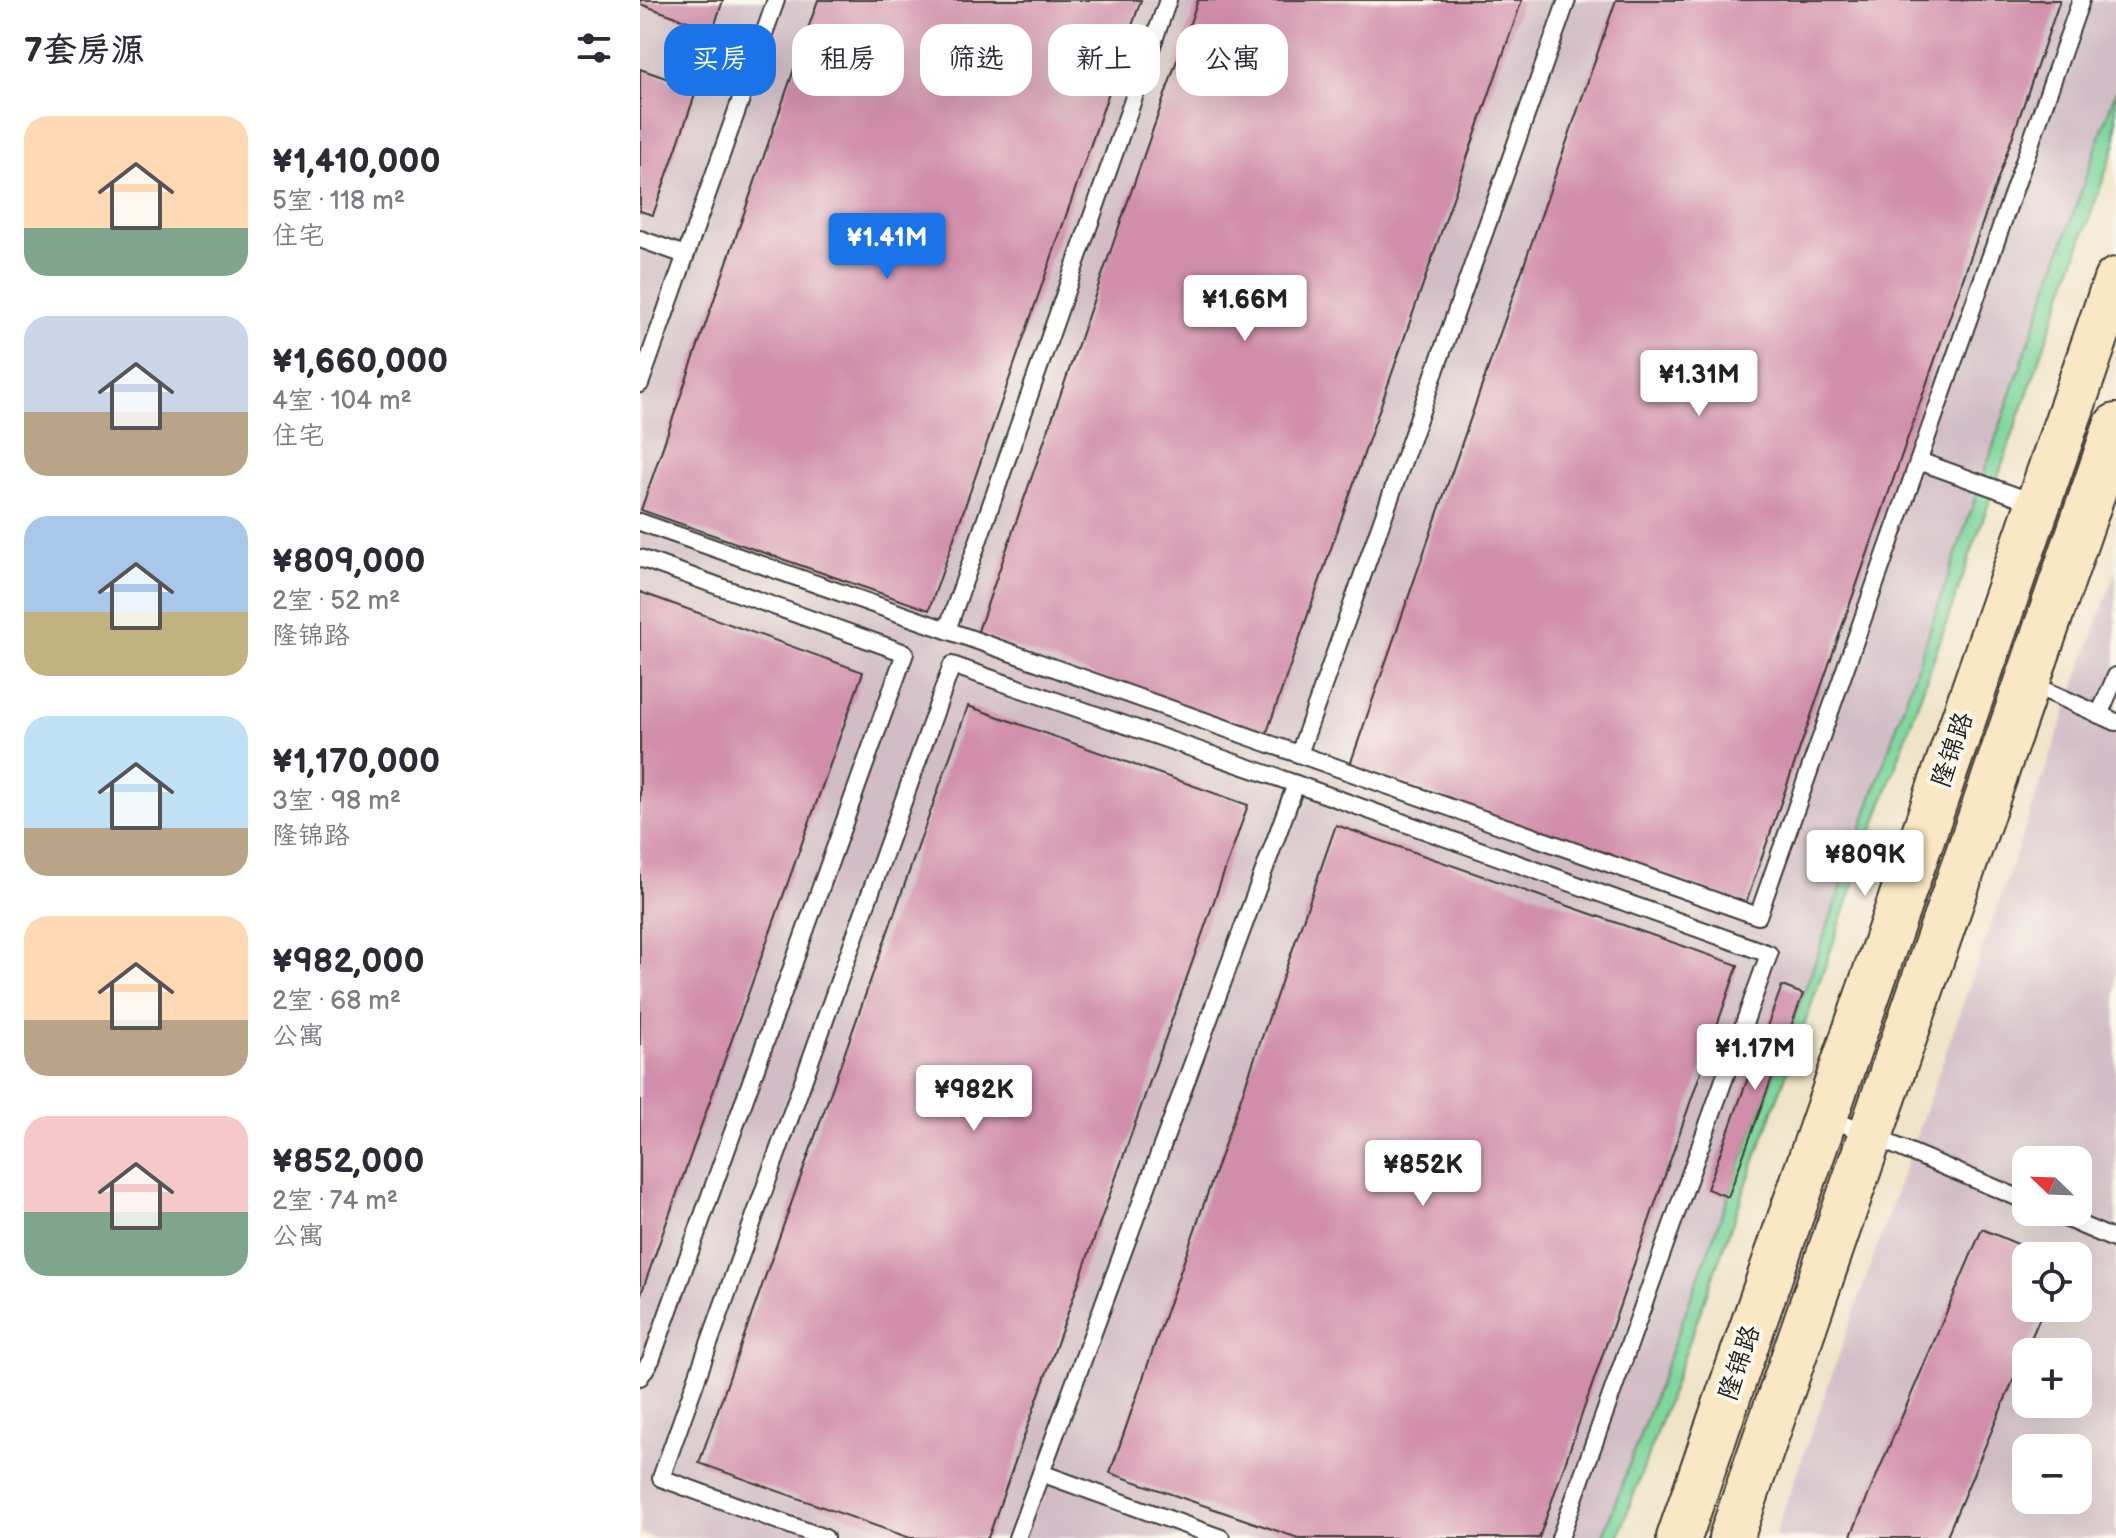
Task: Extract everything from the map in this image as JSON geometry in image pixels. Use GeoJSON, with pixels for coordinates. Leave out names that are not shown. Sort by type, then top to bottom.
{"type":"FeatureCollection","features":[{"type":"Feature","properties":{"kind":"main road","name":"隆锦路"},"geometry":{"type":"LineString","coordinates":[[1679,1538],[2116,280]]}},
{"type":"Feature","properties":{"kind":"main road","name":"隆锦路"},"geometry":{"type":"LineString","coordinates":[[1731,1538],[2116,426]]}},
{"type":"Feature","properties":{"kind":"lane"},"geometry":{"type":"LineString","coordinates":[[640,384],[776,0]]}},
{"type":"Feature","properties":{"kind":"lane"},"geometry":{"type":"LineString","coordinates":[[947,630],[1168,0]]}},
{"type":"Feature","properties":{"kind":"lane"},"geometry":{"type":"LineString","coordinates":[[1299,754],[1567,0]]}},
{"type":"Feature","properties":{"kind":"lane"},"geometry":{"type":"LineString","coordinates":[[640,522],[1758,916],[2081,0]]}},
{"type":"Feature","properties":{"kind":"lane"},"geometry":{"type":"LineString","coordinates":[[640,239],[685,255]]}},
{"type":"Feature","properties":{"kind":"lane"},"geometry":{"type":"LineString","coordinates":[[1919,461],[2038,504]]}},
{"type":"Feature","properties":{"kind":"lane"},"geometry":{"type":"LineString","coordinates":[[640,558],[905,653],[651,1360],[640,1377]]}},
{"type":"Feature","properties":{"kind":"lane"},"geometry":{"type":"LineString","coordinates":[[825,1538],[661,1478],[952,665],[1296,784],[1769,954],[1560,1538]]}},
{"type":"Feature","properties":{"kind":"lane"},"geometry":{"type":"LineString","coordinates":[[2099,715],[2116,676]]}},
{"type":"Feature","properties":{"kind":"lane"},"geometry":{"type":"LineString","coordinates":[[2027,683],[2116,722]]}},
{"type":"Feature","properties":{"kind":"lane"},"geometry":{"type":"LineString","coordinates":[[1017,1538],[1296,784]]}},
{"type":"Feature","properties":{"kind":"lane"},"geometry":{"type":"LineString","coordinates":[[1826,1116],[2012,1195]]}},
{"type":"Feature","properties":{"kind":"lane"},"geometry":{"type":"LineString","coordinates":[[2084,1226],[2116,1240]]}},
{"type":"Feature","properties":{"kind":"lane"},"geometry":{"type":"LineString","coordinates":[[1041,1473],[1221,1538]]}},
{"type":"Feature","properties":{"kind":"shaded area"},"geometry":{"type":"Polygon","coordinates":[[[640,0],[2116,0],[2116,90],[1819,951],[1602,1538],[652,1538],[640,1533],[640,0]]]}},
{"type":"Feature","properties":{"kind":"shaded area"},"geometry":{"type":"Polygon","coordinates":[[[2116,570],[2116,1538],[1774,1538],[2116,570]]]}},
{"type":"Feature","properties":{"kind":"green space"},"geometry":{"type":"Polygon","coordinates":[[[2116,90],[2116,143],[1807,1017],[1618,1538],[1602,1538],[1819,951],[2116,90]]]}},
{"type":"Feature","properties":{"kind":"building"},"geometry":{"type":"Polygon","coordinates":[[[640,0],[723,0],[715,24],[696,24],[640,4],[640,0]]]}},
{"type":"Feature","properties":{"kind":"building"},"geometry":{"type":"Polygon","coordinates":[[[818,0],[1141,0],[1133,24],[1048,24],[1048,96],[1108,96],[929,610],[641,510],[792,75],[792,96],[904,96],[904,24],[810,24],[818,0]]]}},
{"type":"Feature","properties":{"kind":"building"},"geometry":{"type":"Polygon","coordinates":[[[1198,0],[1522,0],[1266,735],[977,634],[1176,63],[1176,96],[1288,96],[1288,24],[1190,24],[1198,0]]]}},
{"type":"Feature","properties":{"kind":"building"},"geometry":{"type":"Polygon","coordinates":[[[1616,0],[2060,0],[1746,903],[1350,765],[1616,0]]]}},
{"type":"Feature","properties":{"kind":"building"},"geometry":{"type":"Polygon","coordinates":[[[640,69],[664,77],[664,96],[695,96],[653,215],[640,211],[640,69]]]}},
{"type":"Feature","properties":{"kind":"building"},"geometry":{"type":"Polygon","coordinates":[[[640,592],[863,672],[640,1297],[640,592]]]}},
{"type":"Feature","properties":{"kind":"building"},"geometry":{"type":"Polygon","coordinates":[[[968,706],[1248,805],[988,1538],[910,1538],[699,1463],[968,706]]]}},
{"type":"Feature","properties":{"kind":"building"},"geometry":{"type":"Polygon","coordinates":[[[1336,825],[1738,965],[1539,1538],[1298,1538],[1110,1473],[1336,825]]]}},
{"type":"Feature","properties":{"kind":"building"},"geometry":{"type":"Polygon","coordinates":[[[1782,986],[1803,994],[1728,1197],[1707,1189],[1782,986]]]}},
{"type":"Feature","properties":{"kind":"building"},"geometry":{"type":"Polygon","coordinates":[[[1982,1229],[2013,1242],[2012,1322],[2038,1322],[2031,1338],[2012,1338],[2012,1383],[1946,1538],[1850,1538],[1982,1229]]]}}]}
